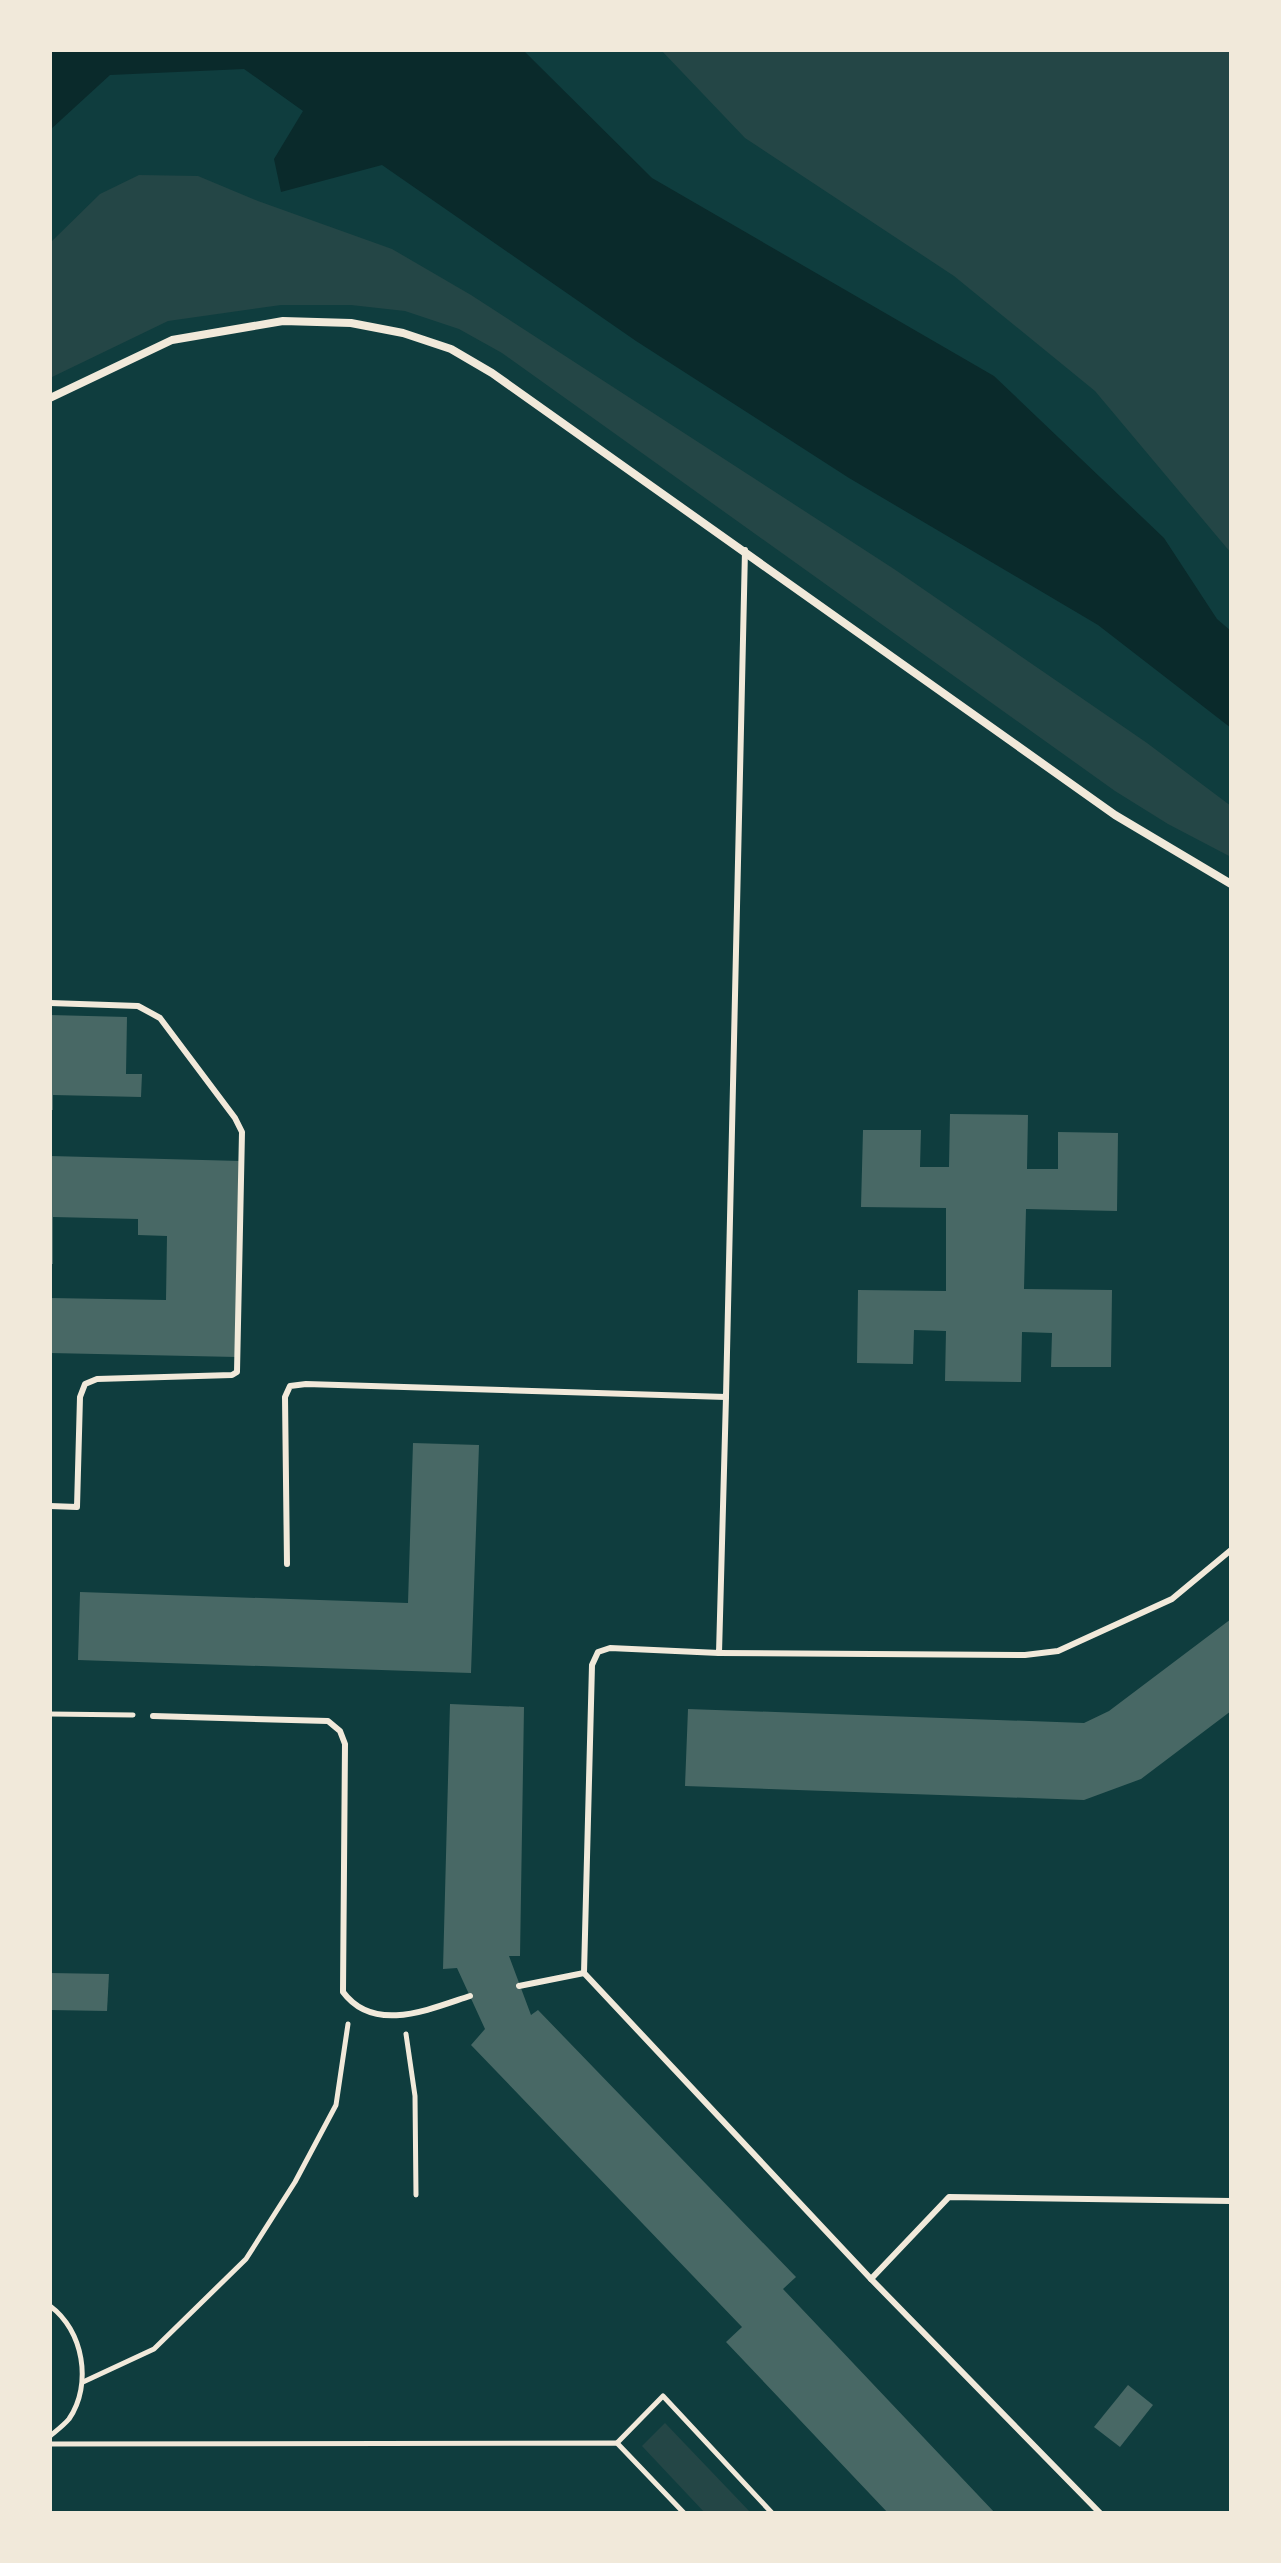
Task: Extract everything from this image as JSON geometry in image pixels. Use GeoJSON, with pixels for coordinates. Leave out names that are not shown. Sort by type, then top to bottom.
{"type":"FeatureCollection","features":[{"type":"Feature","properties":{"kind":"street"},"geometry":{"type":"LineString","coordinates":[[50,398],[172,340],[283,321],[351,323],[403,333],[451,349],[492,373],[745,550],[1115,815],[1231,884]]}},
{"type":"Feature","properties":{"kind":"lane"},"geometry":{"type":"LineString","coordinates":[[719,1653],[745,550]]}},
{"type":"Feature","properties":{"kind":"lane"},"geometry":{"type":"LineString","coordinates":[[50,1003],[138,1006],[160,1018],[235,1118],[242,1132],[237,1372],[232,1375],[97,1379],[85,1384],[80,1397],[77,1507],[50,1506]]}},
{"type":"Feature","properties":{"kind":"lane"},"geometry":{"type":"LineString","coordinates":[[287,1564],[285,1397],[290,1386],[306,1384],[726,1397]]}},
{"type":"Feature","properties":{"kind":"lane"},"geometry":{"type":"LineString","coordinates":[[1100,2513],[871,2279],[584,1973],[592,1665],[598,1652],[610,1648],[719,1653],[1025,1655],[1058,1651],[1172,1599],[1231,1550]]}},
{"type":"Feature","properties":{"kind":"lane"},"geometry":{"type":"LineString","coordinates":[[153,1716],[328,1721],[340,1731],[345,1744],[343,1992],[351,2003],[364,2009],[403,2017],[470,1996]]}},
{"type":"Feature","properties":{"kind":"lane"},"geometry":{"type":"LineString","coordinates":[[519,1986],[584,1973]]}},
{"type":"Feature","properties":{"kind":"lane"},"geometry":{"type":"LineString","coordinates":[[871,2279],[949,2197],[1231,2201]]}},
{"type":"Feature","properties":{"kind":"path"},"geometry":{"type":"LineString","coordinates":[[50,1714],[153,1716]]}},
{"type":"Feature","properties":{"kind":"path"},"geometry":{"type":"LineString","coordinates":[[83,2382],[154,2349],[246,2259],[295,2182],[336,2105],[351,2003]]}},
{"type":"Feature","properties":{"kind":"path"},"geometry":{"type":"LineString","coordinates":[[403,2017],[415,2096],[416,2195]]}},
{"type":"Feature","properties":{"kind":"path"},"geometry":{"type":"LineString","coordinates":[[50,2306],[61,2314],[79,2346],[83,2382],[69,2418],[50,2436]]}},
{"type":"Feature","properties":{"kind":"path"},"geometry":{"type":"LineString","coordinates":[[50,2444],[617,2443],[663,2396],[772,2513]]}},
{"type":"Feature","properties":{"kind":"path"},"geometry":{"type":"LineString","coordinates":[[617,2443],[684,2513]]}},
{"type":"Feature","properties":{"kind":"shaded area"},"geometry":{"type":"Polygon","coordinates":[[[50,50],[523,50],[652,178],[994,376],[1164,538],[1217,619],[1231,631],[1231,728],[1098,625],[849,478],[636,341],[382,165],[281,192],[274,159],[303,111],[244,69],[110,75],[50,130],[50,50]]]}},
{"type":"Feature","properties":{"kind":"shaded area"},"geometry":{"type":"Polygon","coordinates":[[[661,50],[1231,50],[1231,553],[1095,391],[954,276],[745,138],[661,50]]]}},
{"type":"Feature","properties":{"kind":"shaded area"},"geometry":{"type":"Polygon","coordinates":[[[139,175],[198,176],[392,249],[471,295],[894,569],[1147,743],[1231,806],[1231,857],[1168,824],[1115,791],[502,353],[459,329],[405,311],[351,305],[281,305],[168,321],[50,378],[50,243],[100,194],[139,175]]]}},
{"type":"Feature","properties":{"kind":"shaded area"},"geometry":{"type":"Polygon","coordinates":[[[665,2423],[751,2513],[705,2513],[642,2446],[665,2423]]]}},
{"type":"Feature","properties":{"kind":"building"},"geometry":{"type":"Polygon","coordinates":[[[50,1015],[127,1017],[126,1074],[142,1074],[141,1097],[53,1095],[53,1110],[50,1110],[50,1015]]]}},
{"type":"Feature","properties":{"kind":"building"},"geometry":{"type":"Polygon","coordinates":[[[950,1114],[1028,1115],[1027,1169],[1058,1169],[1058,1132],[1118,1133],[1117,1211],[1026,1209],[1024,1289],[1112,1290],[1111,1367],[1051,1367],[1052,1333],[1022,1332],[1021,1382],[945,1381],[946,1331],[914,1330],[913,1364],[857,1363],[858,1290],[946,1291],[946,1208],[861,1207],[863,1130],[921,1130],[920,1167],[949,1167],[950,1114]]]}},
{"type":"Feature","properties":{"kind":"building"},"geometry":{"type":"Polygon","coordinates":[[[50,1156],[241,1161],[237,1357],[50,1353],[50,1298],[166,1300],[167,1236],[138,1235],[138,1219],[53,1217],[53,1264],[50,1264],[50,1156]]]}},
{"type":"Feature","properties":{"kind":"building"},"geometry":{"type":"Polygon","coordinates":[[[413,1443],[479,1445],[471,1673],[78,1660],[80,1592],[408,1603],[413,1443]]]}},
{"type":"Feature","properties":{"kind":"building"},"geometry":{"type":"Polygon","coordinates":[[[1231,1619],[1231,1711],[1141,1779],[1084,1800],[685,1786],[688,1709],[1084,1723],[1109,1711],[1231,1619]]]}},
{"type":"Feature","properties":{"kind":"building"},"geometry":{"type":"Polygon","coordinates":[[[450,1704],[524,1707],[520,1956],[509,1956],[531,2015],[538,2010],[796,2277],[783,2289],[995,2513],[888,2513],[726,2342],[742,2327],[471,2045],[485,2029],[457,1968],[443,1969],[450,1704]]]}},
{"type":"Feature","properties":{"kind":"building"},"geometry":{"type":"Polygon","coordinates":[[[50,1973],[109,1974],[107,2011],[50,2010],[50,1973]]]}},
{"type":"Feature","properties":{"kind":"building"},"geometry":{"type":"Polygon","coordinates":[[[1128,2385],[1153,2405],[1120,2447],[1094,2427],[1128,2385]]]}}]}
